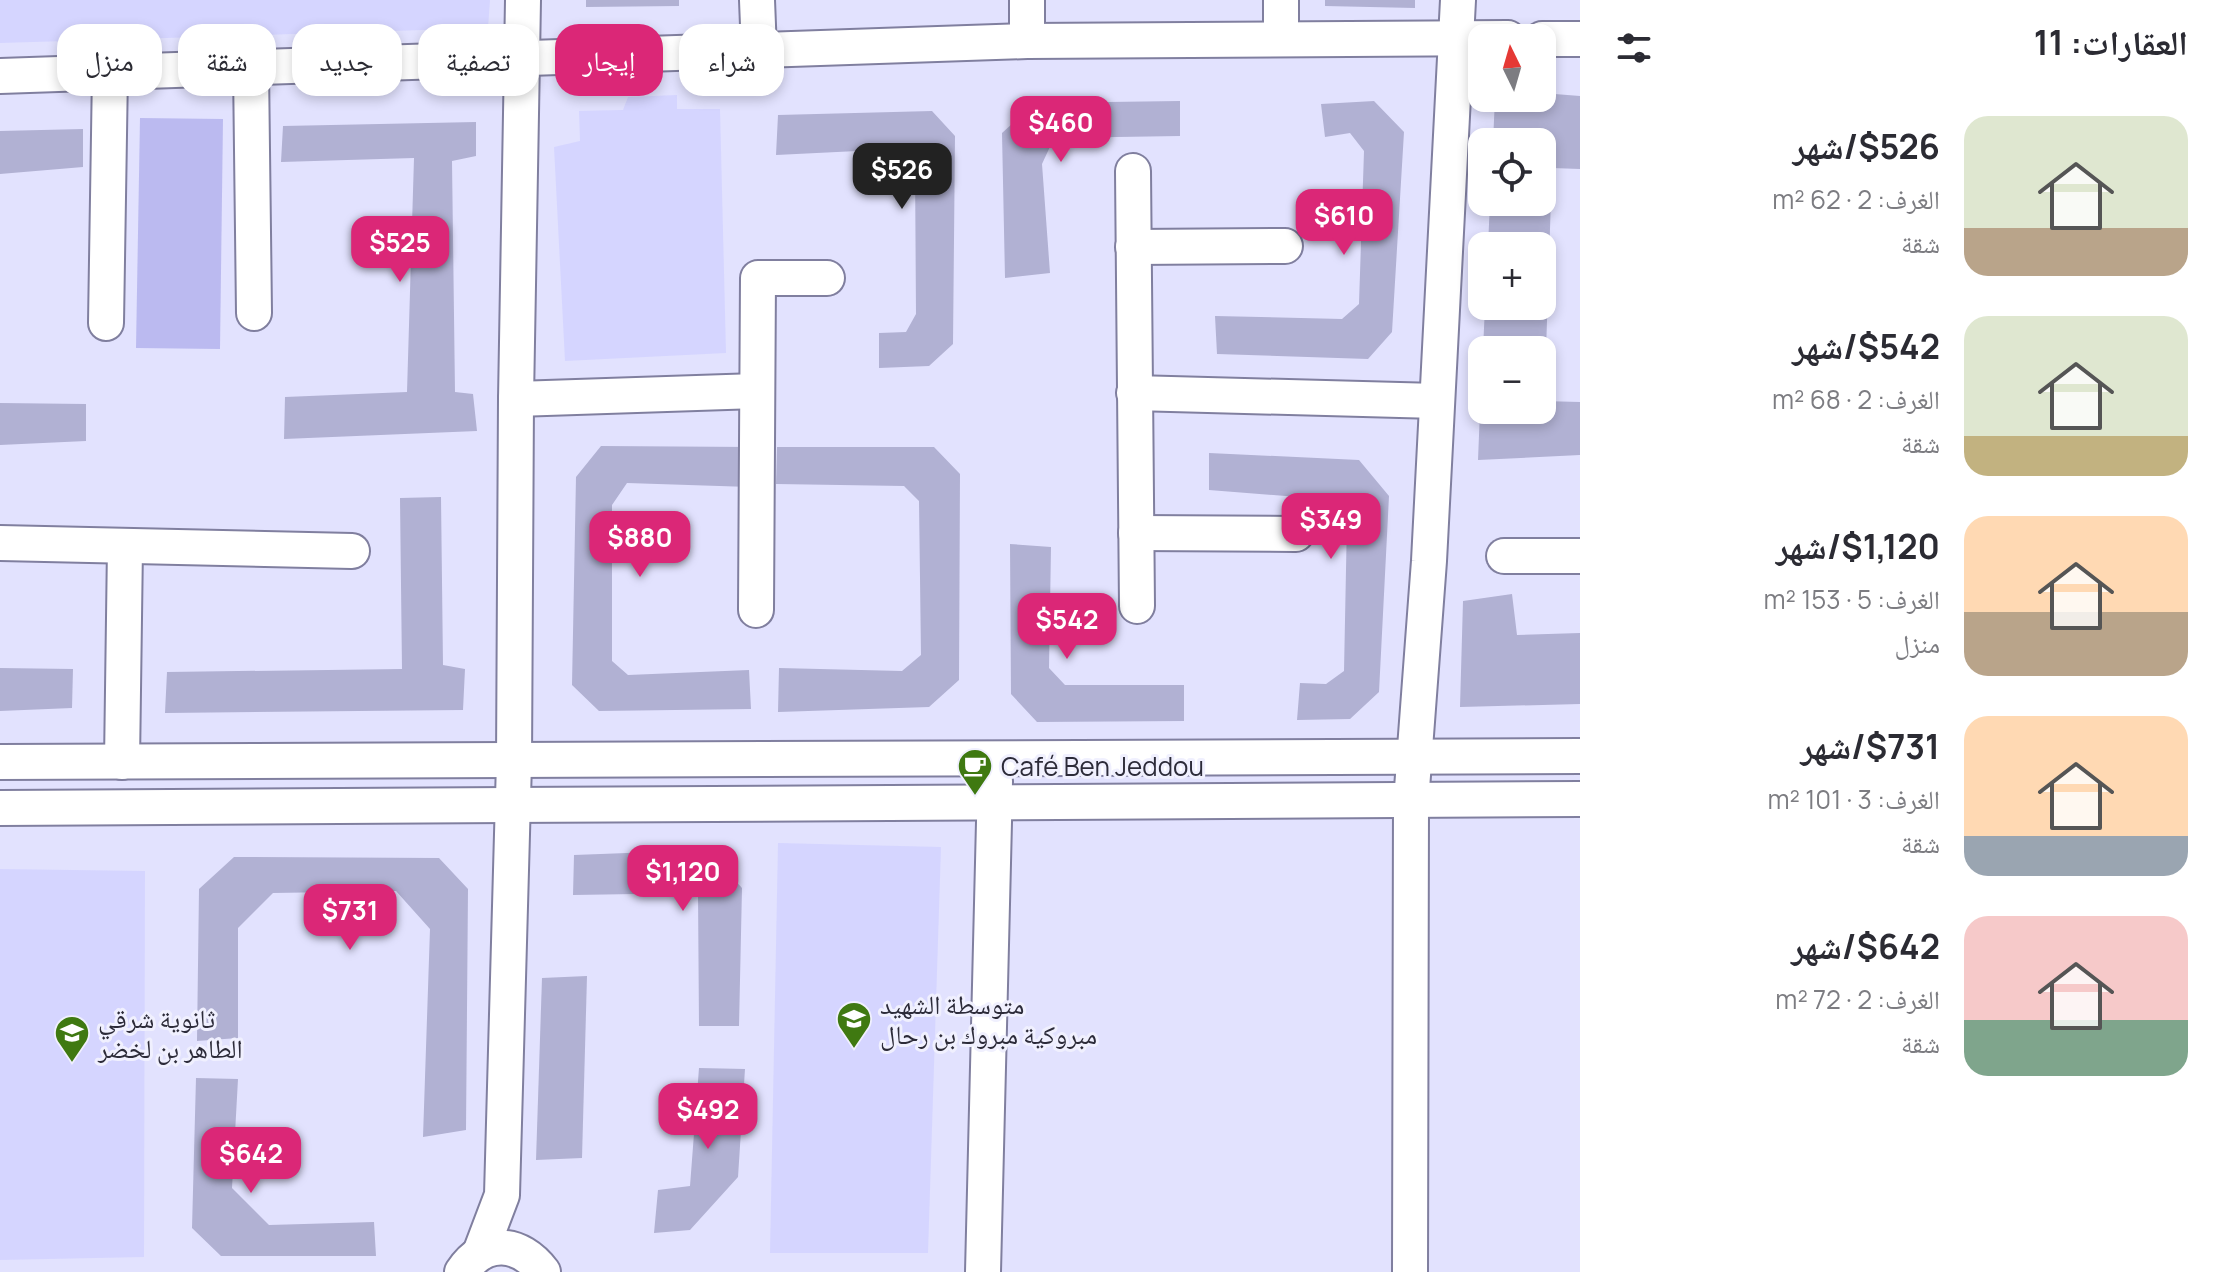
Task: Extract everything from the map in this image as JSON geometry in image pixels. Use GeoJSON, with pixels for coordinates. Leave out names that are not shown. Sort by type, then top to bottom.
{"type":"FeatureCollection","features":[{"type":"Feature","properties":{"kind":"street"},"geometry":{"type":"LineString","coordinates":[[522,24],[523,0]]}},
{"type":"Feature","properties":{"kind":"street"},"geometry":{"type":"LineString","coordinates":[[757,0],[758,24]]}},
{"type":"Feature","properties":{"kind":"street"},"geometry":{"type":"LineString","coordinates":[[1027,0],[1027,41]]}},
{"type":"Feature","properties":{"kind":"street"},"geometry":{"type":"LineString","coordinates":[[1281,0],[1281,39]]}},
{"type":"Feature","properties":{"kind":"street"},"geometry":{"type":"LineString","coordinates":[[1410,1272],[1411,802],[1429,561],[1458,0]]}},
{"type":"Feature","properties":{"kind":"street"},"geometry":{"type":"LineString","coordinates":[[784,50],[1027,41],[1468,37]]}},
{"type":"Feature","properties":{"kind":"street"},"geometry":{"type":"LineString","coordinates":[[1556,39],[1580,39]]}},
{"type":"Feature","properties":{"kind":"street"},"geometry":{"type":"LineString","coordinates":[[539,58],[679,54]]}},
{"type":"Feature","properties":{"kind":"street"},"geometry":{"type":"LineString","coordinates":[[276,67],[418,62]]}},
{"type":"Feature","properties":{"kind":"street"},"geometry":{"type":"LineString","coordinates":[[0,76],[57,74]]}},
{"type":"Feature","properties":{"kind":"street"},"geometry":{"type":"LineString","coordinates":[[106,323],[110,96]]}},
{"type":"Feature","properties":{"kind":"street"},"geometry":{"type":"LineString","coordinates":[[251,96],[254,313]]}},
{"type":"Feature","properties":{"kind":"street"},"geometry":{"type":"LineString","coordinates":[[466,1265],[502,1195],[514,762],[520,96]]}},
{"type":"Feature","properties":{"kind":"street"},"geometry":{"type":"LineString","coordinates":[[1133,171],[1137,606]]}},
{"type":"Feature","properties":{"kind":"street"},"geometry":{"type":"LineString","coordinates":[[1133,247],[1285,246]]}},
{"type":"Feature","properties":{"kind":"street"},"geometry":{"type":"LineString","coordinates":[[756,610],[758,278],[827,278]]}},
{"type":"Feature","properties":{"kind":"street"},"geometry":{"type":"LineString","coordinates":[[516,399],[757,391]]}},
{"type":"Feature","properties":{"kind":"street"},"geometry":{"type":"LineString","coordinates":[[1134,393],[1437,401]]}},
{"type":"Feature","properties":{"kind":"street"},"geometry":{"type":"LineString","coordinates":[[1136,533],[1296,534]]}},
{"type":"Feature","properties":{"kind":"street"},"geometry":{"type":"LineString","coordinates":[[0,543],[352,551]]}},
{"type":"Feature","properties":{"kind":"street"},"geometry":{"type":"LineString","coordinates":[[122,762],[125,546]]}},
{"type":"Feature","properties":{"kind":"street"},"geometry":{"type":"LineString","coordinates":[[1504,556],[1580,556]]}},
{"type":"Feature","properties":{"kind":"street"},"geometry":{"type":"LineString","coordinates":[[0,762],[1580,756]]}},
{"type":"Feature","properties":{"kind":"street"},"geometry":{"type":"LineString","coordinates":[[983,1272],[995,760]]}},
{"type":"Feature","properties":{"kind":"street"},"geometry":{"type":"LineString","coordinates":[[0,808],[1580,799]]}},
{"type":"Feature","properties":{"kind":"street"},"geometry":{"type":"LineString","coordinates":[[502,1195],[533,1262]]}},
{"type":"Feature","properties":{"kind":"street"},"geometry":{"type":"LineString","coordinates":[[466,1265],[494,1248],[508,1248],[533,1262]]}},
{"type":"Feature","properties":{"kind":"shaded area"},"geometry":{"type":"Polygon","coordinates":[[[0,0],[490,0],[488,24],[418,24],[418,30],[402,31],[402,24],[292,24],[292,34],[276,35],[276,24],[178,24],[178,38],[162,38],[162,24],[57,24],[57,41],[0,43],[0,0]]]}},
{"type":"Feature","properties":{"kind":"shaded area"},"geometry":{"type":"Polygon","coordinates":[[[677,95],[677,109],[720,109],[726,353],[565,361],[554,147],[580,141],[579,111],[623,110],[628,97],[677,95]]]}},
{"type":"Feature","properties":{"kind":"shaded area"},"geometry":{"type":"Polygon","coordinates":[[[140,118],[223,119],[220,349],[136,348],[140,118]]]}},
{"type":"Feature","properties":{"kind":"shaded area","name":"متوسطة الشهيد مبروكية مبروك بن رحال"},"geometry":{"type":"Polygon","coordinates":[[[778,843],[941,847],[928,1253],[770,1253],[778,843]]]}},
{"type":"Feature","properties":{"kind":"shaded area","name":"ثانوية شرقي الطاهر بن لخضر"},"geometry":{"type":"Polygon","coordinates":[[[0,869],[145,871],[144,1257],[0,1260],[0,869]]]}},
{"type":"Feature","properties":{"kind":"building"},"geometry":{"type":"Polygon","coordinates":[[[586,0],[679,0],[679,6],[586,7],[586,0]]]}},
{"type":"Feature","properties":{"kind":"building"},"geometry":{"type":"Polygon","coordinates":[[[1325,0],[1415,0],[1415,8],[1325,6],[1325,0]]]}},
{"type":"Feature","properties":{"kind":"building"},"geometry":{"type":"Polygon","coordinates":[[[1556,94],[1580,96],[1580,169],[1556,168],[1556,128],[1494,128],[1494,112],[1556,112],[1556,94]]]}},
{"type":"Feature","properties":{"kind":"building"},"geometry":{"type":"Polygon","coordinates":[[[1180,101],[1180,136],[1054,138],[1042,164],[1050,273],[1005,278],[1002,133],[1035,103],[1180,101]]]}},
{"type":"Feature","properties":{"kind":"building"},"geometry":{"type":"Polygon","coordinates":[[[1374,101],[1404,132],[1392,332],[1368,359],[1217,354],[1215,316],[1342,319],[1359,304],[1364,151],[1350,133],[1325,137],[1321,104],[1374,101]]]}},
{"type":"Feature","properties":{"kind":"building"},"geometry":{"type":"Polygon","coordinates":[[[932,111],[955,136],[953,344],[929,366],[879,368],[879,333],[906,332],[916,314],[915,164],[898,149],[776,155],[778,115],[932,111]]]}},
{"type":"Feature","properties":{"kind":"building"},"geometry":{"type":"Polygon","coordinates":[[[476,122],[476,156],[452,161],[455,392],[473,394],[477,431],[284,439],[285,397],[407,392],[414,158],[281,162],[283,126],[476,122]]]}},
{"type":"Feature","properties":{"kind":"building"},"geometry":{"type":"Polygon","coordinates":[[[83,129],[83,167],[0,174],[0,131],[83,129]]]}},
{"type":"Feature","properties":{"kind":"building"},"geometry":{"type":"Polygon","coordinates":[[[1489,216],[1550,216],[1550,232],[1489,232],[1489,216]]]}},
{"type":"Feature","properties":{"kind":"building"},"geometry":{"type":"Polygon","coordinates":[[[1484,320],[1547,320],[1547,336],[1484,336],[1484,320]]]}},
{"type":"Feature","properties":{"kind":"building"},"geometry":{"type":"Polygon","coordinates":[[[1556,401],[1580,402],[1580,455],[1478,460],[1479,424],[1556,424],[1556,401]]]}},
{"type":"Feature","properties":{"kind":"building"},"geometry":{"type":"Polygon","coordinates":[[[0,403],[86,404],[86,441],[0,445],[0,403]]]}},
{"type":"Feature","properties":{"kind":"building"},"geometry":{"type":"Polygon","coordinates":[[[601,446],[751,447],[750,487],[627,483],[612,505],[612,661],[628,675],[749,670],[751,709],[599,711],[572,685],[576,477],[601,446]]]}},
{"type":"Feature","properties":{"kind":"building"},"geometry":{"type":"Polygon","coordinates":[[[777,447],[934,447],[960,474],[959,680],[929,707],[778,712],[779,668],[902,671],[921,655],[919,501],[904,486],[776,484],[777,447]]]}},
{"type":"Feature","properties":{"kind":"building"},"geometry":{"type":"Polygon","coordinates":[[[1209,453],[1359,460],[1389,496],[1379,692],[1350,719],[1297,720],[1300,683],[1326,684],[1344,671],[1347,519],[1336,500],[1209,490],[1209,453]]]}},
{"type":"Feature","properties":{"kind":"building"},"geometry":{"type":"Polygon","coordinates":[[[441,497],[443,665],[465,669],[463,710],[165,713],[167,672],[402,669],[400,498],[441,497]]]}},
{"type":"Feature","properties":{"kind":"building"},"geometry":{"type":"Polygon","coordinates":[[[1010,544],[1051,547],[1049,668],[1065,685],[1184,685],[1184,721],[1037,722],[1011,694],[1010,544]]]}},
{"type":"Feature","properties":{"kind":"building"},"geometry":{"type":"Polygon","coordinates":[[[1512,594],[1517,635],[1580,633],[1580,704],[1460,707],[1463,601],[1512,594]]]}},
{"type":"Feature","properties":{"kind":"building"},"geometry":{"type":"Polygon","coordinates":[[[0,668],[73,669],[72,708],[0,711],[0,668]]]}},
{"type":"Feature","properties":{"kind":"building"},"geometry":{"type":"Polygon","coordinates":[[[707,850],[742,888],[739,1026],[699,1026],[698,893],[573,895],[574,855],[707,850]]]}},
{"type":"Feature","properties":{"kind":"building"},"geometry":{"type":"Polygon","coordinates":[[[234,857],[439,858],[468,889],[466,1130],[423,1137],[430,929],[396,891],[273,893],[238,928],[238,1038],[197,1041],[199,889],[234,857]]]}},
{"type":"Feature","properties":{"kind":"building"},"geometry":{"type":"Polygon","coordinates":[[[587,976],[582,1158],[536,1160],[542,978],[587,976]]]}},
{"type":"Feature","properties":{"kind":"building"},"geometry":{"type":"Polygon","coordinates":[[[699,1068],[745,1069],[738,1177],[690,1230],[654,1233],[658,1190],[690,1186],[699,1068]]]}},
{"type":"Feature","properties":{"kind":"building"},"geometry":{"type":"Polygon","coordinates":[[[196,1078],[238,1079],[232,1188],[269,1225],[374,1222],[376,1256],[221,1256],[192,1228],[196,1078]]]}},
{"type":"Feature","properties":{"kind":"place","name":"Café Ben Jeddou"},"geometry":{"type":"Point","coordinates":[975,797]}},
{"type":"Feature","properties":{"kind":"place","name":"متوسطة الشهيد مبروكية مبروك بن رحال"},"geometry":{"type":"Point","coordinates":[854,1050]}},
{"type":"Feature","properties":{"kind":"place","name":"ثانوية شرقي الطاهر بن لخضر"},"geometry":{"type":"Point","coordinates":[72,1064]}}]}
